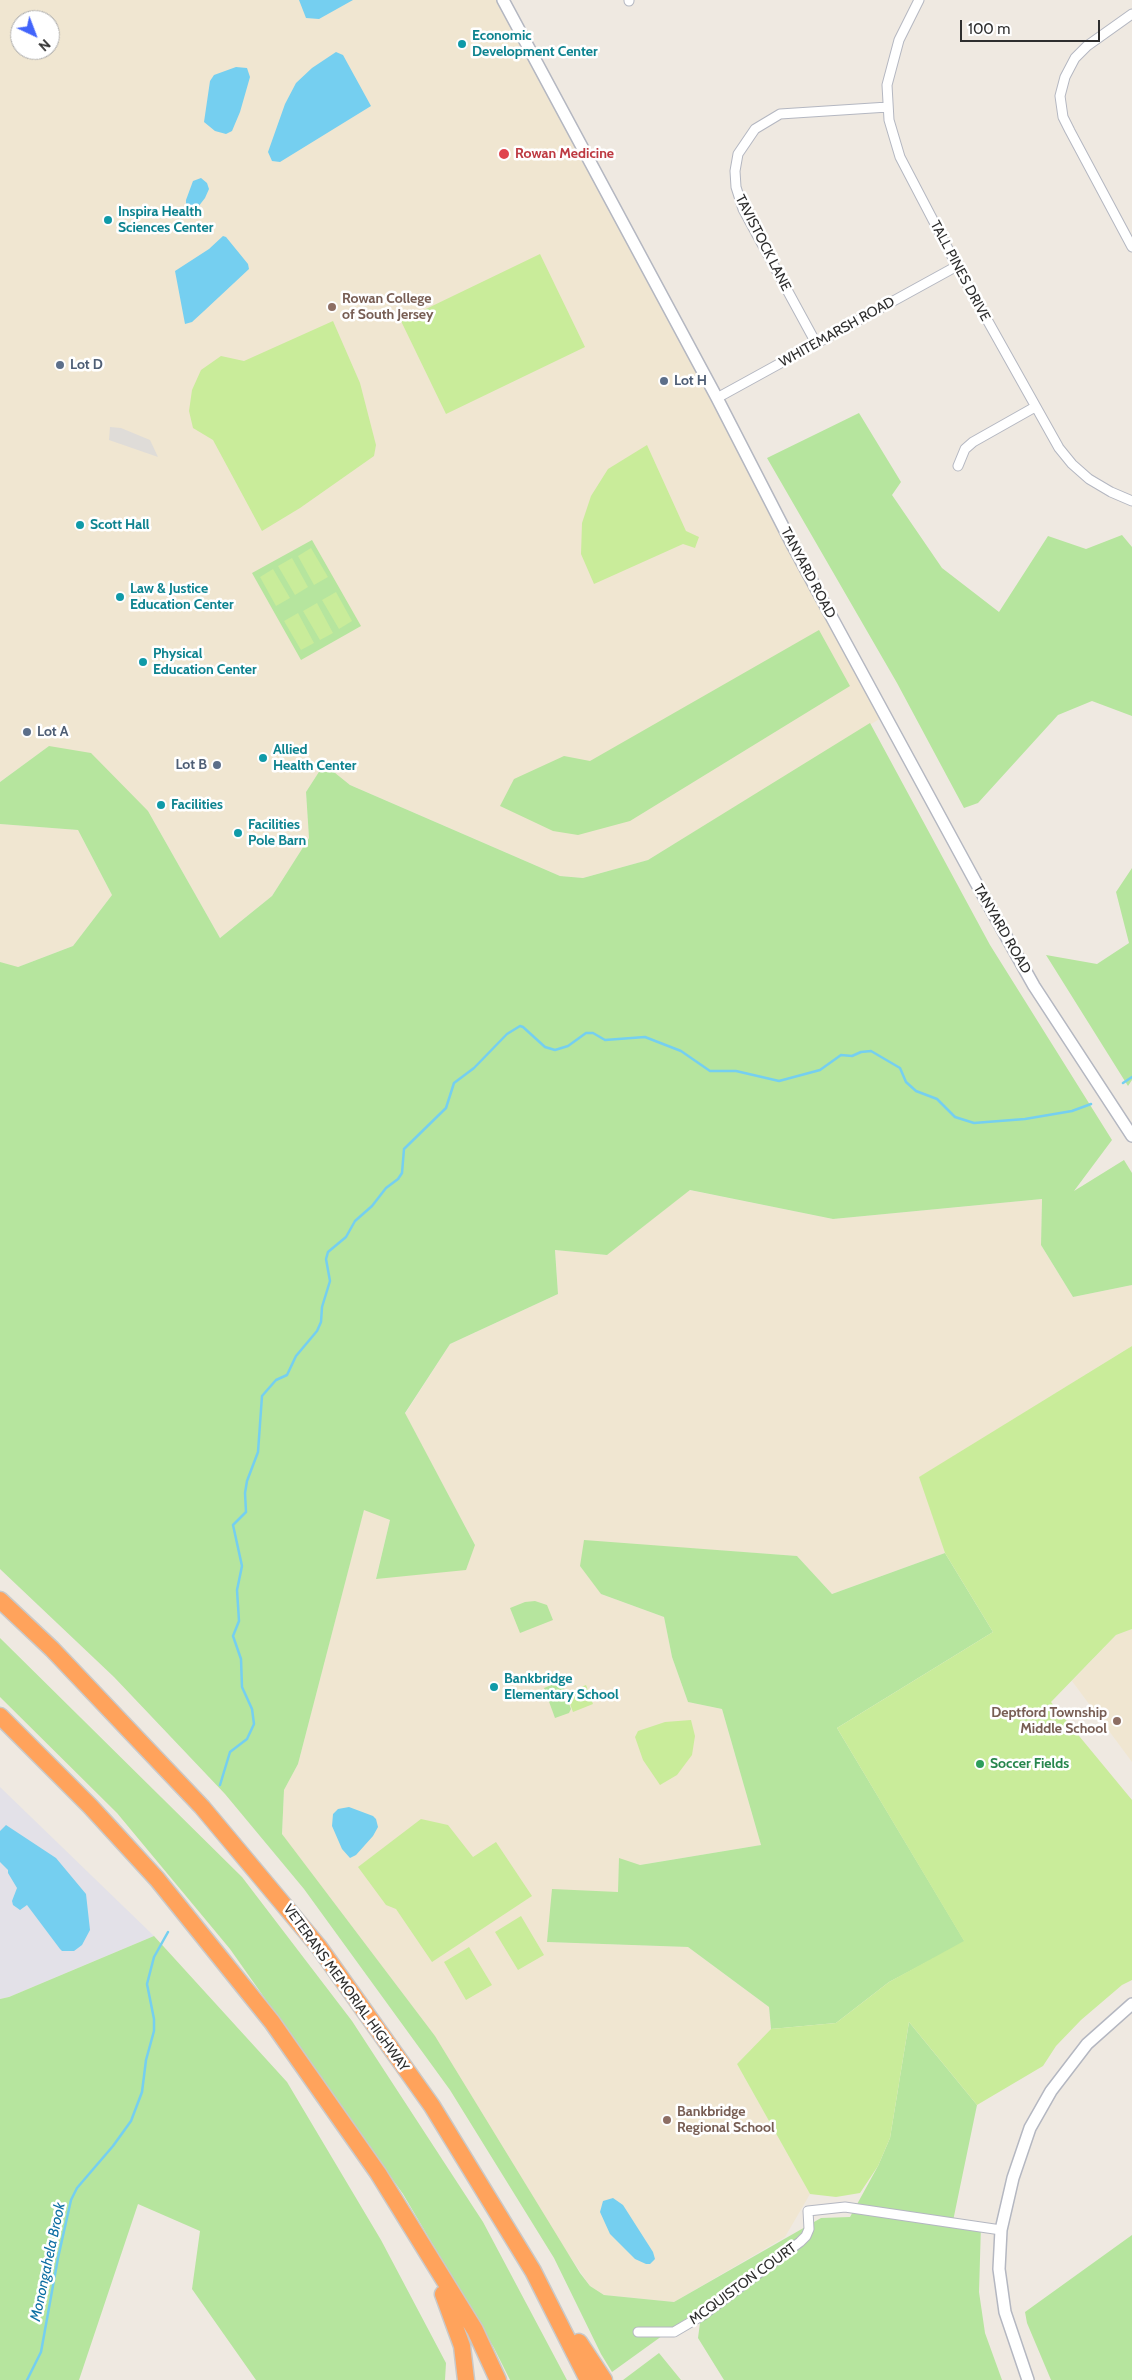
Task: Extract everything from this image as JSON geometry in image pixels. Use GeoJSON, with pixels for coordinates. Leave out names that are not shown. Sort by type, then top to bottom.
{"type":"FeatureCollection","features":[{"type":"Feature","properties":{"kind":"highway","name":"VETERANS MEMORIAL HIGHWAY"},"geometry":{"type":"LineString","coordinates":[[0,1600],[52,1649],[202,1807],[319,1947],[432,2106],[533,2271],[588,2380]]}},
{"type":"Feature","properties":{"kind":"highway"},"geometry":{"type":"LineString","coordinates":[[0,1716],[90,1806],[157,1879],[272,2022],[378,2172],[474,2330],[498,2380]]}},
{"type":"Feature","properties":{"kind":"highway"},"geometry":{"type":"LineString","coordinates":[[438,2270],[438,2283],[456,2325],[462,2346],[466,2380]]}},
{"type":"Feature","properties":{"kind":"highway"},"geometry":{"type":"LineString","coordinates":[[558,2320],[569,2327],[604,2380]]}},
{"type":"Feature","properties":{"kind":"street","name":"TANYARD ROAD"},"geometry":{"type":"LineString","coordinates":[[503,0],[717,398],[793,546],[975,881],[1034,986],[1132,1136]]}},
{"type":"Feature","properties":{"kind":"street","name":"TALL PINES DRIVE"},"geometry":{"type":"LineString","coordinates":[[919,0],[894,55],[887,85],[891,133],[900,157],[957,266],[1059,448],[1076,468],[1100,486],[1132,501]]}},
{"type":"Feature","properties":{"kind":"street"},"geometry":{"type":"LineString","coordinates":[[1132,14],[1087,46],[1075,58],[1065,77],[1060,96],[1064,117],[1070,131],[1132,247]]}},
{"type":"Feature","properties":{"kind":"street","name":"TAVISTOCK LANE"},"geometry":{"type":"LineString","coordinates":[[816,343],[743,209],[736,187],[735,172],[738,154],[755,129],[780,114],[888,107]]}},
{"type":"Feature","properties":{"kind":"street","name":"WHITEMARSH ROAD"},"geometry":{"type":"LineString","coordinates":[[717,398],[957,266]]}},
{"type":"Feature","properties":{"kind":"street"},"geometry":{"type":"LineString","coordinates":[[958,466],[965,448],[1035,407]]}},
{"type":"Feature","properties":{"kind":"street"},"geometry":{"type":"LineString","coordinates":[[1028,2380],[1010,2330],[1003,2302],[999,2269],[1001,2230],[1020,2153],[1030,2128],[1050,2091],[1087,2044],[1132,2004]]}},
{"type":"Feature","properties":{"kind":"street","name":"MCQUISTON COURT"},"geometry":{"type":"LineString","coordinates":[[638,2332],[674,2332],[703,2315],[800,2242],[806,2236],[809,2229],[808,2211],[845,2207],[1001,2230]]}},
{"type":"Feature","properties":{"kind":"shaded area","name":"Rowan College of South Jersey"},"geometry":{"type":"Polygon","coordinates":[[[0,0],[501,0],[886,715],[648,860],[583,878],[560,876],[350,785],[324,764],[306,792],[309,838],[272,896],[220,938],[148,811],[49,746],[0,782],[0,0]]]}},
{"type":"Feature","properties":{"kind":"shaded area"},"geometry":{"type":"Polygon","coordinates":[[[110,427],[121,428],[150,440],[158,457],[109,440],[110,427]]]}},
{"type":"Feature","properties":{"kind":"shaded area"},"geometry":{"type":"Polygon","coordinates":[[[0,824],[78,830],[112,895],[73,946],[18,967],[0,990],[0,824]]]}},
{"type":"Feature","properties":{"kind":"shaded area"},"geometry":{"type":"Polygon","coordinates":[[[689,1190],[833,1219],[1042,1199],[1041,1245],[1073,1297],[1132,1285],[1132,1346],[920,1477],[945,1553],[832,1594],[797,1556],[584,1541],[601,1594],[664,1617],[672,1657],[688,1702],[722,1709],[761,1845],[640,1865],[618,1892],[547,1942],[688,1947],[769,2007],[771,2029],[737,2064],[810,2194],[785,2237],[674,2302],[604,2295],[590,2286],[282,1834],[284,1790],[298,1764],[364,1509],[390,1520],[376,1578],[475,1545],[405,1414],[450,1344],[558,1294],[555,1250],[607,1255],[689,1190]]]}},
{"type":"Feature","properties":{"kind":"shaded area","name":"Deptford Township Middle School"},"geometry":{"type":"Polygon","coordinates":[[[1132,1629],[1132,1762],[1072,1681],[1116,1635],[1132,1629]]]}},
{"type":"Feature","properties":{"kind":"shaded area"},"geometry":{"type":"Polygon","coordinates":[[[0,1787],[154,1936],[9,1997],[0,1999],[0,1787]]]}},
{"type":"Feature","properties":{"kind":"green space"},"geometry":{"type":"Polygon","coordinates":[[[540,254],[585,347],[446,414],[401,321],[540,254]]]}},
{"type":"Feature","properties":{"kind":"green space"},"geometry":{"type":"Polygon","coordinates":[[[333,321],[360,383],[376,445],[374,456],[300,508],[262,531],[213,440],[193,428],[189,411],[192,390],[201,370],[221,356],[244,361],[333,321]]]}},
{"type":"Feature","properties":{"kind":"green space"},"geometry":{"type":"Polygon","coordinates":[[[859,413],[901,482],[892,495],[942,568],[999,612],[1048,536],[1086,549],[1122,535],[1132,547],[1132,716],[1092,701],[1058,715],[978,803],[964,808],[897,683],[767,458],[859,413]]]}},
{"type":"Feature","properties":{"kind":"green space"},"geometry":{"type":"Polygon","coordinates":[[[647,445],[686,531],[699,537],[695,548],[683,544],[594,584],[581,554],[582,523],[591,496],[608,469],[647,445]]]}},
{"type":"Feature","properties":{"kind":"green space"},"geometry":{"type":"Polygon","coordinates":[[[312,540],[361,626],[301,660],[252,573],[312,540]]]}},
{"type":"Feature","properties":{"kind":"green space"},"geometry":{"type":"Polygon","coordinates":[[[311,548],[328,577],[314,585],[298,556],[311,548]]]}},
{"type":"Feature","properties":{"kind":"green space"},"geometry":{"type":"Polygon","coordinates":[[[292,558],[308,587],[295,595],[278,566],[292,558]]]}},
{"type":"Feature","properties":{"kind":"green space"},"geometry":{"type":"Polygon","coordinates":[[[273,569],[290,598],[276,606],[260,577],[273,569]]]}},
{"type":"Feature","properties":{"kind":"green space"},"geometry":{"type":"Polygon","coordinates":[[[336,592],[352,621],[339,629],[322,600],[336,592]]]}},
{"type":"Feature","properties":{"kind":"green space"},"geometry":{"type":"Polygon","coordinates":[[[317,603],[333,633],[320,640],[303,611],[317,603]]]}},
{"type":"Feature","properties":{"kind":"green space"},"geometry":{"type":"Polygon","coordinates":[[[298,613],[314,643],[301,650],[284,621],[298,613]]]}},
{"type":"Feature","properties":{"kind":"green space"},"geometry":{"type":"Polygon","coordinates":[[[819,630],[850,686],[630,821],[578,835],[553,831],[500,806],[514,779],[564,756],[590,761],[819,630]]]}},
{"type":"Feature","properties":{"kind":"green space"},"geometry":{"type":"Polygon","coordinates":[[[870,723],[990,945],[1112,1140],[1074,1191],[1124,1160],[1132,1173],[1132,1285],[1073,1297],[1041,1245],[1042,1199],[833,1219],[690,1190],[607,1255],[555,1250],[558,1294],[450,1344],[405,1413],[475,1545],[466,1570],[376,1579],[390,1520],[364,1510],[298,1764],[284,1790],[282,1834],[435,2036],[580,2273],[590,2286],[604,2295],[674,2302],[821,2218],[850,2217],[878,2166],[890,2138],[909,2022],[977,2105],[953,2221],[981,2225],[979,2292],[985,2333],[1002,2380],[724,2380],[698,2338],[700,2323],[772,2269],[766,2261],[612,2372],[601,2354],[554,2258],[450,2090],[304,1889],[225,1794],[114,1677],[0,1569],[0,962],[18,967],[73,946],[112,895],[78,830],[0,824],[0,782],[49,746],[91,753],[148,811],[220,938],[272,896],[309,838],[306,792],[324,764],[350,785],[560,876],[583,878],[648,860],[870,723]]]}},
{"type":"Feature","properties":{"kind":"green space"},"geometry":{"type":"Polygon","coordinates":[[[1132,868],[1132,1080],[1128,1086],[1046,955],[1097,964],[1129,943],[1116,892],[1132,868]]]}},
{"type":"Feature","properties":{"kind":"green space","name":"Soccer Fields"},"geometry":{"type":"Polygon","coordinates":[[[1132,1346],[1132,1629],[1116,1635],[1051,1702],[1132,1800],[1132,1980],[1122,1985],[1081,2020],[1056,2046],[1043,2066],[977,2105],[909,2022],[890,2138],[878,2166],[860,2193],[836,2197],[810,2194],[737,2064],[771,2029],[836,2023],[889,1982],[964,1941],[837,1728],[993,1632],[945,1553],[919,1477],[1132,1346]]]}},
{"type":"Feature","properties":{"kind":"green space"},"geometry":{"type":"Polygon","coordinates":[[[584,1540],[797,1556],[832,1594],[945,1553],[993,1632],[837,1728],[965,1942],[889,1982],[836,2023],[771,2029],[769,2007],[688,1947],[547,1942],[552,1889],[618,1892],[619,1858],[640,1865],[761,1845],[722,1709],[688,1702],[672,1657],[664,1617],[601,1594],[580,1566],[584,1540]]]}},
{"type":"Feature","properties":{"kind":"green space"},"geometry":{"type":"Polygon","coordinates":[[[535,1601],[547,1605],[553,1620],[520,1633],[510,1608],[525,1602],[535,1601]]]}},
{"type":"Feature","properties":{"kind":"green space"},"geometry":{"type":"Polygon","coordinates":[[[0,1638],[242,1877],[352,2021],[483,2222],[567,2380],[510,2380],[494,2348],[403,2194],[230,1949],[117,1813],[0,1697],[0,1638]]]}},
{"type":"Feature","properties":{"kind":"green space"},"geometry":{"type":"Polygon","coordinates":[[[561,1681],[571,1709],[569,1713],[555,1718],[544,1688],[561,1681]]]}},
{"type":"Feature","properties":{"kind":"green space"},"geometry":{"type":"Polygon","coordinates":[[[586,1685],[593,1704],[573,1712],[566,1693],[586,1685]]]}},
{"type":"Feature","properties":{"kind":"green space"},"geometry":{"type":"Polygon","coordinates":[[[691,1720],[695,1736],[692,1755],[677,1775],[660,1785],[643,1760],[635,1737],[638,1731],[665,1722],[691,1720]]]}},
{"type":"Feature","properties":{"kind":"green space"},"geometry":{"type":"Polygon","coordinates":[[[421,1819],[448,1825],[473,1857],[496,1842],[532,1896],[432,1962],[396,1909],[386,1905],[358,1867],[421,1819]]]}},
{"type":"Feature","properties":{"kind":"green space"},"geometry":{"type":"Polygon","coordinates":[[[521,1916],[544,1955],[518,1970],[495,1932],[521,1916]]]}},
{"type":"Feature","properties":{"kind":"green space"},"geometry":{"type":"Polygon","coordinates":[[[154,1936],[287,2082],[381,2240],[446,2363],[445,2380],[256,2380],[192,2289],[200,2231],[138,2204],[79,2380],[0,2380],[0,1999],[9,1997],[154,1936]]]}},
{"type":"Feature","properties":{"kind":"green space"},"geometry":{"type":"Polygon","coordinates":[[[469,1947],[492,1985],[466,2000],[444,1962],[469,1947]]]}},
{"type":"Feature","properties":{"kind":"green space"},"geometry":{"type":"Polygon","coordinates":[[[1132,2235],[1132,2380],[1051,2380],[1027,2323],[1025,2312],[1132,2235]]]}},
{"type":"Feature","properties":{"kind":"green space"},"geometry":{"type":"Polygon","coordinates":[[[659,2353],[681,2380],[623,2380],[659,2353]]]}},
{"type":"Feature","properties":{"kind":"water"},"geometry":{"type":"Polygon","coordinates":[[[299,0],[353,0],[319,19],[306,18],[299,0]]]}},
{"type":"Feature","properties":{"kind":"water"},"geometry":{"type":"Polygon","coordinates":[[[336,52],[343,55],[371,106],[280,162],[272,161],[268,152],[285,104],[296,83],[312,68],[336,52]]]}},
{"type":"Feature","properties":{"kind":"water"},"geometry":{"type":"Polygon","coordinates":[[[236,67],[247,68],[250,77],[240,112],[232,131],[226,134],[215,131],[204,122],[210,81],[214,75],[236,67]]]}},
{"type":"Feature","properties":{"kind":"water"},"geometry":{"type":"Polygon","coordinates":[[[201,178],[207,183],[209,189],[205,198],[198,207],[186,209],[186,200],[193,181],[201,178]]]}},
{"type":"Feature","properties":{"kind":"water"},"geometry":{"type":"Polygon","coordinates":[[[223,236],[226,237],[248,264],[249,269],[192,322],[185,324],[175,271],[209,249],[223,236]]]}},
{"type":"Feature","properties":{"kind":"water"},"geometry":{"type":"Polygon","coordinates":[[[349,1807],[373,1816],[378,1827],[373,1836],[356,1855],[350,1858],[342,1849],[332,1826],[333,1814],[338,1809],[349,1807]]]}},
{"type":"Feature","properties":{"kind":"water"},"geometry":{"type":"Polygon","coordinates":[[[6,1825],[56,1858],[86,1894],[90,1930],[82,1945],[74,1951],[62,1951],[27,1905],[20,1910],[13,1905],[12,1901],[17,1888],[8,1870],[0,1862],[0,1831],[6,1825]]]}},
{"type":"Feature","properties":{"kind":"water"},"geometry":{"type":"Polygon","coordinates":[[[613,2198],[623,2205],[653,2252],[655,2259],[650,2264],[635,2259],[610,2234],[600,2212],[603,2201],[613,2198]]]}},
{"type":"Feature","properties":{"kind":"waterway","name":"Monongahela Brook"},"geometry":{"type":"LineString","coordinates":[[220,1785],[230,1752],[247,1739],[254,1724],[252,1709],[242,1687],[241,1659],[233,1636],[239,1621],[237,1590],[242,1566],[233,1525],[246,1512],[245,1493],[247,1481],[258,1452],[262,1396],[276,1380],[287,1375],[296,1356],[317,1331],[321,1322],[322,1307],[330,1281],[326,1259],[328,1252],[346,1237],[355,1221],[372,1206],[386,1188],[398,1179],[402,1173],[404,1149],[446,1108],[454,1083],[474,1068],[507,1034],[520,1026],[545,1047],[555,1050],[568,1046],[586,1033],[593,1033],[605,1040],[645,1037],[681,1051],[710,1071],[736,1071],[779,1081],[820,1070],[841,1055],[852,1056],[861,1052],[871,1051],[900,1068],[906,1082],[916,1091],[937,1099],[955,1117],[974,1123],[1025,1119],[1072,1111],[1091,1104]]}},
{"type":"Feature","properties":{"kind":"waterway","name":"Monongahela Brook"},"geometry":{"type":"LineString","coordinates":[[1123,1083],[1132,1077]]}},
{"type":"Feature","properties":{"kind":"waterway","name":"Monongahela Brook"},"geometry":{"type":"LineString","coordinates":[[27,2380],[41,2352],[58,2258],[71,2200],[77,2188],[113,2146],[131,2121],[142,2092],[146,2060],[154,2031],[154,2019],[147,1984],[154,1957],[168,1932]]}},
{"type":"Feature","properties":{"kind":"place","name":"Economic Development Center"},"geometry":{"type":"Point","coordinates":[462,44]}},
{"type":"Feature","properties":{"kind":"place","name":"Rowan Medicine"},"geometry":{"type":"Point","coordinates":[504,154]}},
{"type":"Feature","properties":{"kind":"place","name":"Inspira Health Sciences Center"},"geometry":{"type":"Point","coordinates":[108,220]}},
{"type":"Feature","properties":{"kind":"place","name":"Rowan College of South Jersey"},"geometry":{"type":"Point","coordinates":[332,307]}},
{"type":"Feature","properties":{"kind":"place","name":"Lot D"},"geometry":{"type":"Point","coordinates":[60,365]}},
{"type":"Feature","properties":{"kind":"place","name":"Lot H"},"geometry":{"type":"Point","coordinates":[664,381]}},
{"type":"Feature","properties":{"kind":"place","name":"Scott Hall"},"geometry":{"type":"Point","coordinates":[80,525]}},
{"type":"Feature","properties":{"kind":"place","name":"Law & Justice Education Center"},"geometry":{"type":"Point","coordinates":[120,597]}},
{"type":"Feature","properties":{"kind":"place","name":"Physical Education Center"},"geometry":{"type":"Point","coordinates":[143,662]}},
{"type":"Feature","properties":{"kind":"place","name":"Lot A"},"geometry":{"type":"Point","coordinates":[27,732]}},
{"type":"Feature","properties":{"kind":"place","name":"Allied Health Center"},"geometry":{"type":"Point","coordinates":[263,758]}},
{"type":"Feature","properties":{"kind":"place","name":"Lot B"},"geometry":{"type":"Point","coordinates":[217,765]}},
{"type":"Feature","properties":{"kind":"place","name":"Facilities"},"geometry":{"type":"Point","coordinates":[161,805]}},
{"type":"Feature","properties":{"kind":"place","name":"Facilities Pole Barn"},"geometry":{"type":"Point","coordinates":[238,833]}},
{"type":"Feature","properties":{"kind":"place","name":"Bankbridge Elementary School"},"geometry":{"type":"Point","coordinates":[494,1687]}},
{"type":"Feature","properties":{"kind":"place","name":"Deptford Township Middle School"},"geometry":{"type":"Point","coordinates":[1117,1721]}},
{"type":"Feature","properties":{"kind":"place","name":"Soccer Fields"},"geometry":{"type":"Point","coordinates":[980,1764]}},
{"type":"Feature","properties":{"kind":"place","name":"Bankbridge Regional School"},"geometry":{"type":"Point","coordinates":[667,2120]}}]}
